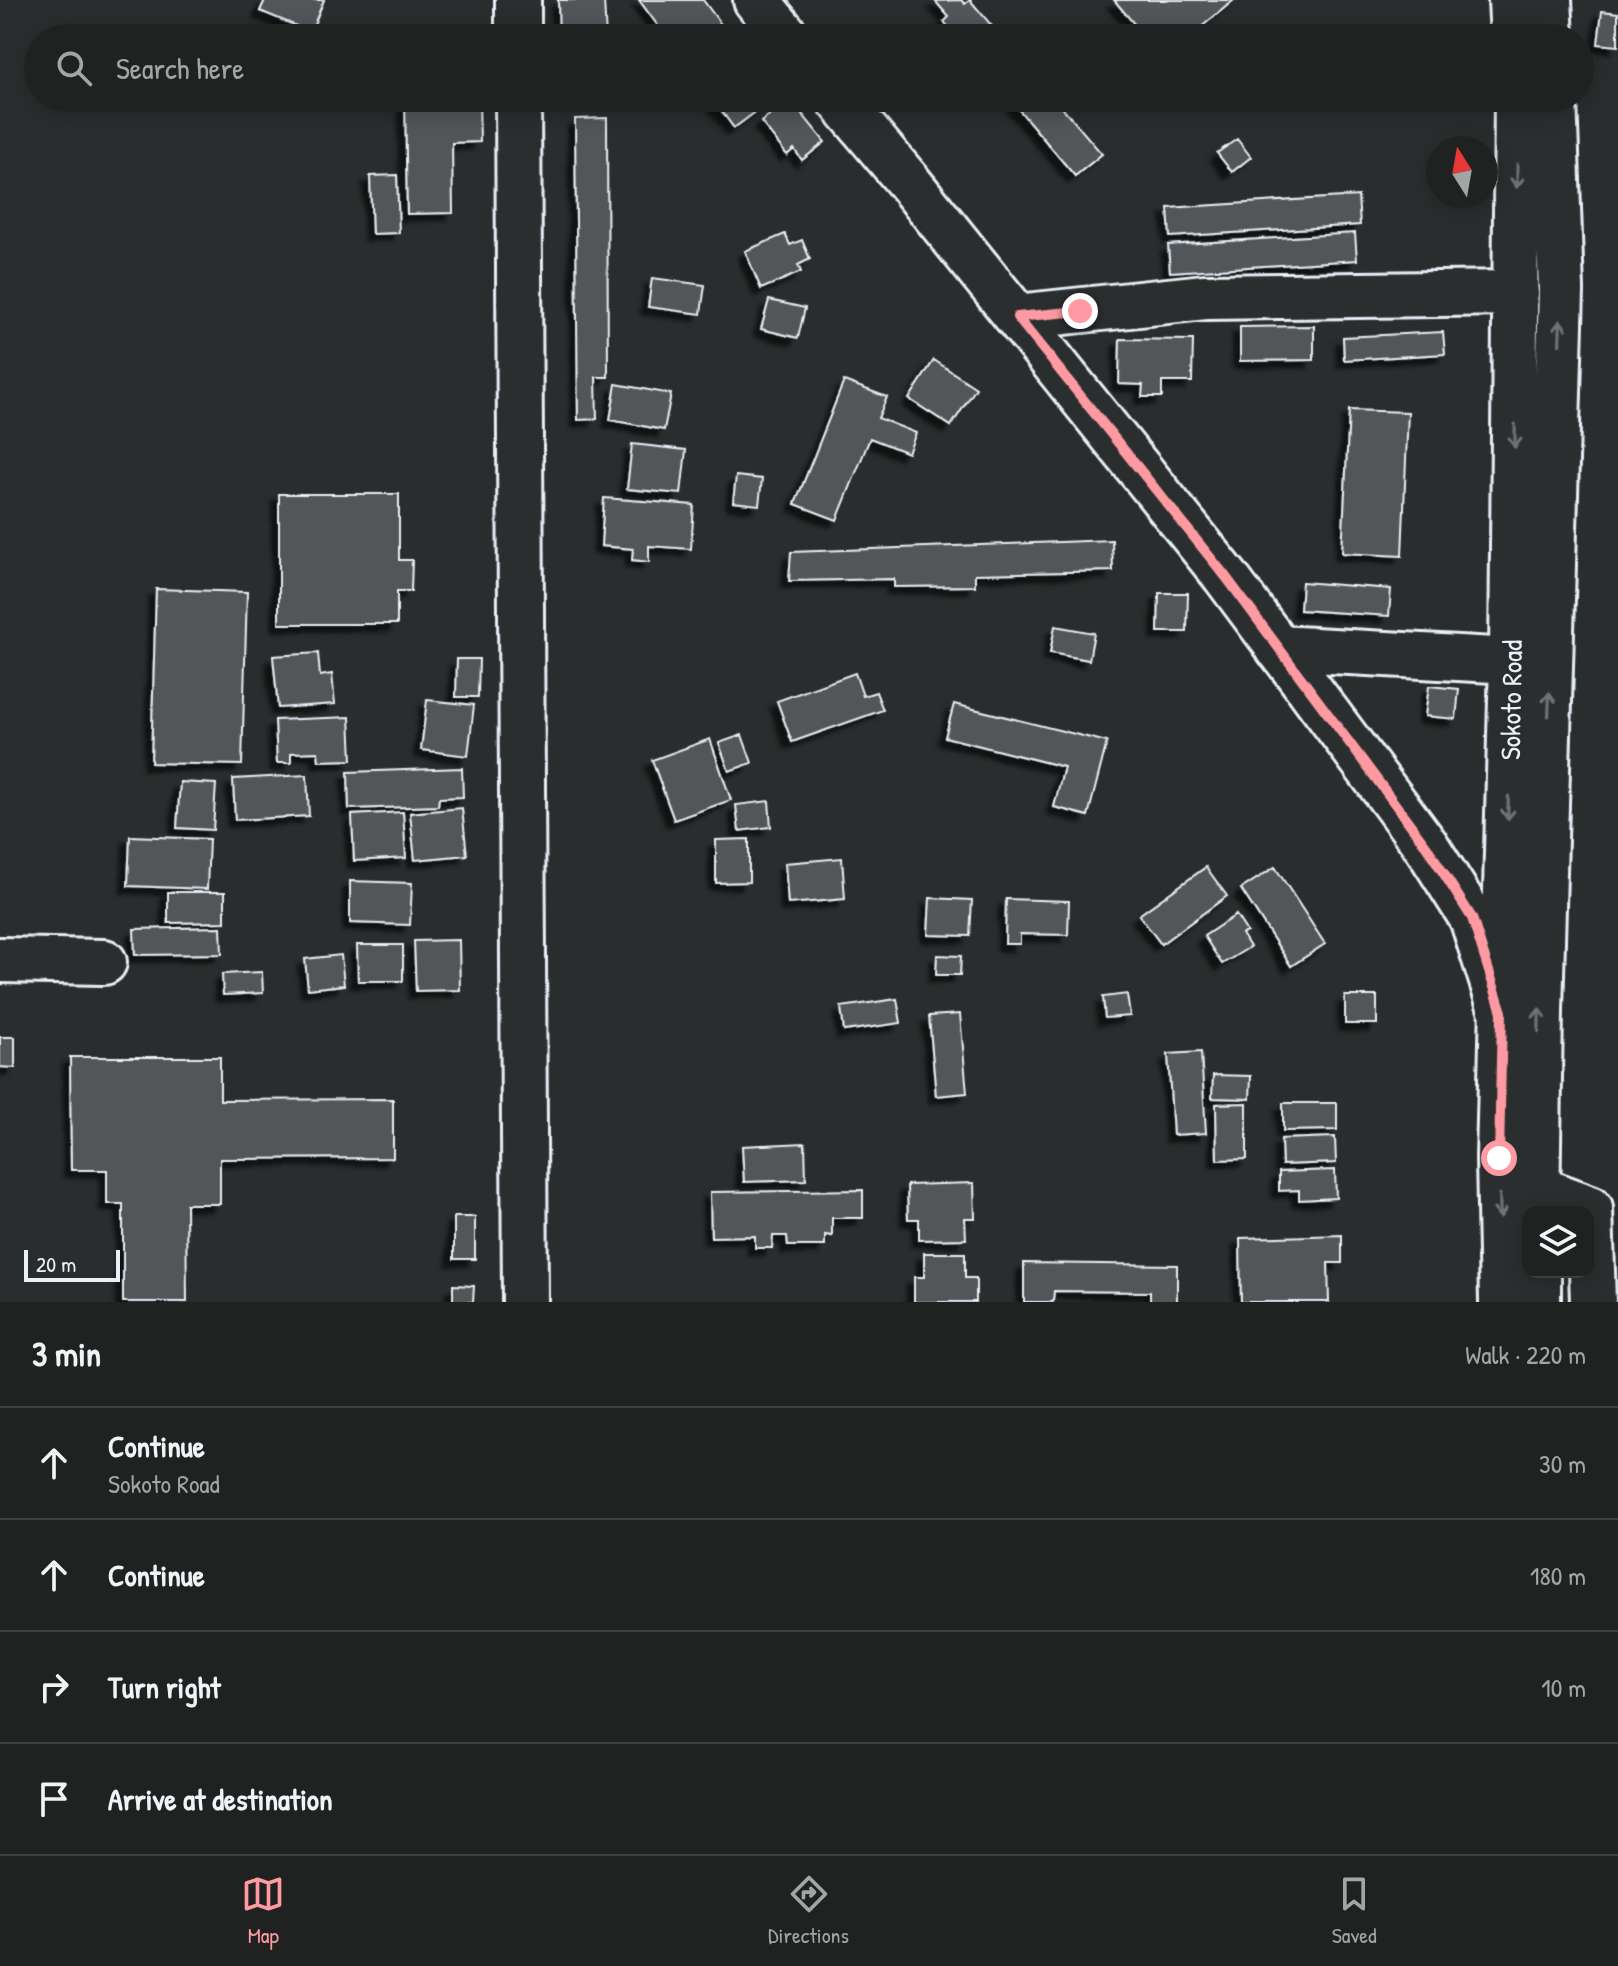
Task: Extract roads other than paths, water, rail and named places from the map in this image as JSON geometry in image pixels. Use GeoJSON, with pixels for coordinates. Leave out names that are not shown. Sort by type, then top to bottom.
{"type":"FeatureCollection","features":[{"type":"Feature","properties":{"kind":"street"},"geometry":{"type":"LineString","coordinates":[[518,0],[518,24]]}},
{"type":"Feature","properties":{"kind":"street"},"geometry":{"type":"LineString","coordinates":[[756,0],[776,24]]}},
{"type":"Feature","properties":{"kind":"street"},"geometry":{"type":"LineString","coordinates":[[1511,0],[1512,24]]}},
{"type":"Feature","properties":{"kind":"street"},"geometry":{"type":"LineString","coordinates":[[1549,0],[1550,24]]}},
{"type":"Feature","properties":{"kind":"street"},"geometry":{"type":"LineString","coordinates":[[518,112],[525,1302]]}},
{"type":"Feature","properties":{"kind":"street"},"geometry":{"type":"LineString","coordinates":[[849,112],[1226,577],[1427,847],[1472,918],[1502,1012]]}},
{"type":"Feature","properties":{"kind":"street","name":"Sokoto Road"},"geometry":{"type":"LineString","coordinates":[[1502,1302],[1499,1158],[1512,661],[1517,112]]}},
{"type":"Feature","properties":{"kind":"street","name":"Sokoto Road"},"geometry":{"type":"LineString","coordinates":[[1537,1200],[1561,290],[1555,112]]}},
{"type":"Feature","properties":{"kind":"street"},"geometry":{"type":"LineString","coordinates":[[1017,317],[1205,297],[1516,293]]}},
{"type":"Feature","properties":{"kind":"street"},"geometry":{"type":"LineString","coordinates":[[1278,648],[1512,661]]}},
{"type":"Feature","properties":{"kind":"street"},"geometry":{"type":"LineString","coordinates":[[0,960],[104,962]]}},
{"type":"Feature","properties":{"kind":"street"},"geometry":{"type":"LineString","coordinates":[[1537,1200],[1604,1210],[1593,1302]]}},
{"type":"Feature","properties":{"kind":"street"},"geometry":{"type":"LineString","coordinates":[[1538,1278],[1538,1302]]}}]}
